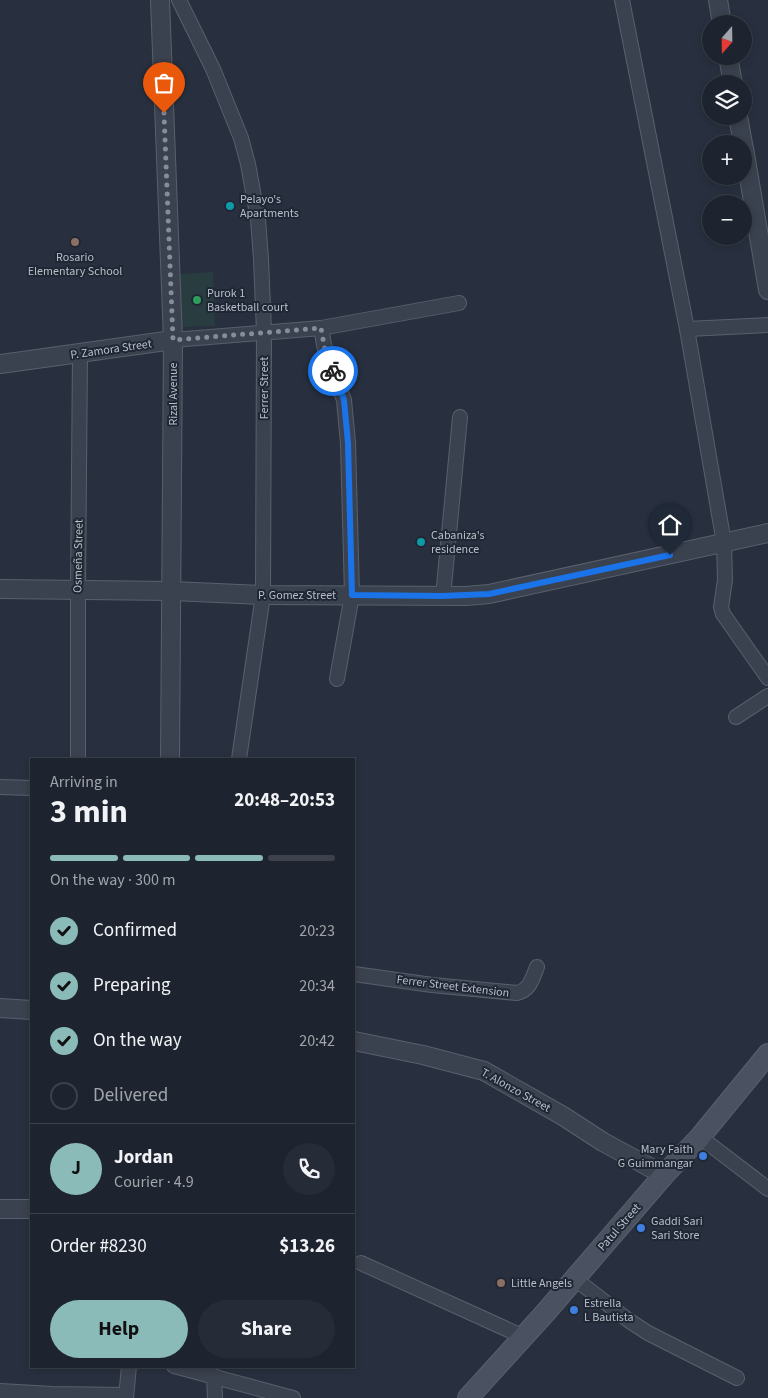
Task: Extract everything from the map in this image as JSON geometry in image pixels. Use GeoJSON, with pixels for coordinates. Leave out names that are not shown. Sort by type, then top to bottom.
{"type":"FeatureCollection","features":[{"type":"Feature","properties":{"kind":"main road","name":"Patul Street"},"geometry":{"type":"LineString","coordinates":[[468,1398],[664,1175],[700,1137],[768,1054]]}},
{"type":"Feature","properties":{"kind":"street","name":"Rizal Avenue"},"geometry":{"type":"LineString","coordinates":[[160,0],[173,340],[170,758]]}},
{"type":"Feature","properties":{"kind":"street","name":"Ferrer Street"},"geometry":{"type":"LineString","coordinates":[[179,0],[229,105],[248,164],[258,219],[264,332],[263,595],[239,758]]}},
{"type":"Feature","properties":{"kind":"street"},"geometry":{"type":"LineString","coordinates":[[622,0],[686,329],[724,544],[725,580],[721,607],[723,614],[768,678]]}},
{"type":"Feature","properties":{"kind":"street"},"geometry":{"type":"LineString","coordinates":[[718,0],[720,15]]}},
{"type":"Feature","properties":{"kind":"street"},"geometry":{"type":"LineString","coordinates":[[750,185],[768,290]]}},
{"type":"Feature","properties":{"kind":"street","name":"P. Zamora Street"},"geometry":{"type":"LineString","coordinates":[[0,364],[173,340],[321,328],[459,303]]}},
{"type":"Feature","properties":{"kind":"street"},"geometry":{"type":"LineString","coordinates":[[686,329],[768,325]]}},
{"type":"Feature","properties":{"kind":"street"},"geometry":{"type":"LineString","coordinates":[[321,328],[325,350],[344,400],[348,443],[352,595],[337,679]]}},
{"type":"Feature","properties":{"kind":"street","name":"Osmeña Street"},"geometry":{"type":"LineString","coordinates":[[78,758],[80,354]]}},
{"type":"Feature","properties":{"kind":"street"},"geometry":{"type":"LineString","coordinates":[[442,596],[460,417]]}},
{"type":"Feature","properties":{"kind":"street","name":"P. Gomez Street"},"geometry":{"type":"LineString","coordinates":[[0,589],[172,591],[263,595],[442,596],[489,594],[768,533]]}},
{"type":"Feature","properties":{"kind":"street"},"geometry":{"type":"LineString","coordinates":[[736,717],[768,696]]}},
{"type":"Feature","properties":{"kind":"street"},"geometry":{"type":"LineString","coordinates":[[0,787],[30,788]]}},
{"type":"Feature","properties":{"kind":"street","name":"Ferrer Street Extension"},"geometry":{"type":"LineString","coordinates":[[355,974],[517,994],[524,992],[530,986],[537,967]]}},
{"type":"Feature","properties":{"kind":"street"},"geometry":{"type":"LineString","coordinates":[[0,1008],[30,1010]]}},
{"type":"Feature","properties":{"kind":"street","name":"T. Alonzo Street"},"geometry":{"type":"LineString","coordinates":[[355,1041],[423,1055],[484,1071],[563,1116],[603,1142],[664,1175]]}},
{"type":"Feature","properties":{"kind":"street"},"geometry":{"type":"LineString","coordinates":[[700,1137],[768,1190]]}},
{"type":"Feature","properties":{"kind":"street"},"geometry":{"type":"LineString","coordinates":[[0,1209],[30,1209]]}},
{"type":"Feature","properties":{"kind":"street"},"geometry":{"type":"LineString","coordinates":[[360,1263],[524,1336]]}},
{"type":"Feature","properties":{"kind":"street"},"geometry":{"type":"LineString","coordinates":[[574,1278],[648,1333],[737,1378]]}},
{"type":"Feature","properties":{"kind":"street"},"geometry":{"type":"LineString","coordinates":[[0,1391],[52,1396],[126,1397],[129,1368]]}},
{"type":"Feature","properties":{"kind":"street"},"geometry":{"type":"LineString","coordinates":[[182,1368],[293,1398]]}},
{"type":"Feature","properties":{"kind":"street"},"geometry":{"type":"LineString","coordinates":[[214,1376],[215,1398]]}},
{"type":"Feature","properties":{"kind":"green space","name":"Purok 1 Basketball court"},"geometry":{"type":"Polygon","coordinates":[[[213,272],[215,326],[181,327],[179,274],[213,272]]]}},
{"type":"Feature","properties":{"kind":"way so far"},"geometry":{"type":"LineString","coordinates":[[164,113],[173,340],[321,328],[325,350],[333,371]]}},
{"type":"Feature","properties":{"kind":"place","name":"Pelayo's Apartments"},"geometry":{"type":"Point","coordinates":[230,206]}},
{"type":"Feature","properties":{"kind":"place","name":"Rosario Elementary School"},"geometry":{"type":"Point","coordinates":[75,242]}},
{"type":"Feature","properties":{"kind":"place","name":"Purok 1 Basketball court"},"geometry":{"type":"Point","coordinates":[197,300]}},
{"type":"Feature","properties":{"kind":"place","name":"Cabaniza's residence"},"geometry":{"type":"Point","coordinates":[421,542]}},
{"type":"Feature","properties":{"kind":"place","name":"Mary Faith G Guimmangar"},"geometry":{"type":"Point","coordinates":[703,1156]}},
{"type":"Feature","properties":{"kind":"place","name":"Gaddi Sari Sari Store"},"geometry":{"type":"Point","coordinates":[641,1228]}},
{"type":"Feature","properties":{"kind":"place","name":"Little Angels"},"geometry":{"type":"Point","coordinates":[501,1283]}},
{"type":"Feature","properties":{"kind":"place","name":"Estrella L Bautista"},"geometry":{"type":"Point","coordinates":[574,1310]}},
{"type":"Feature","properties":{"kind":"route"},"geometry":{"type":"LineString","coordinates":[[333,371],[344,400],[348,443],[352,529],[352,595],[466,596],[489,594],[670,555]]}}]}
